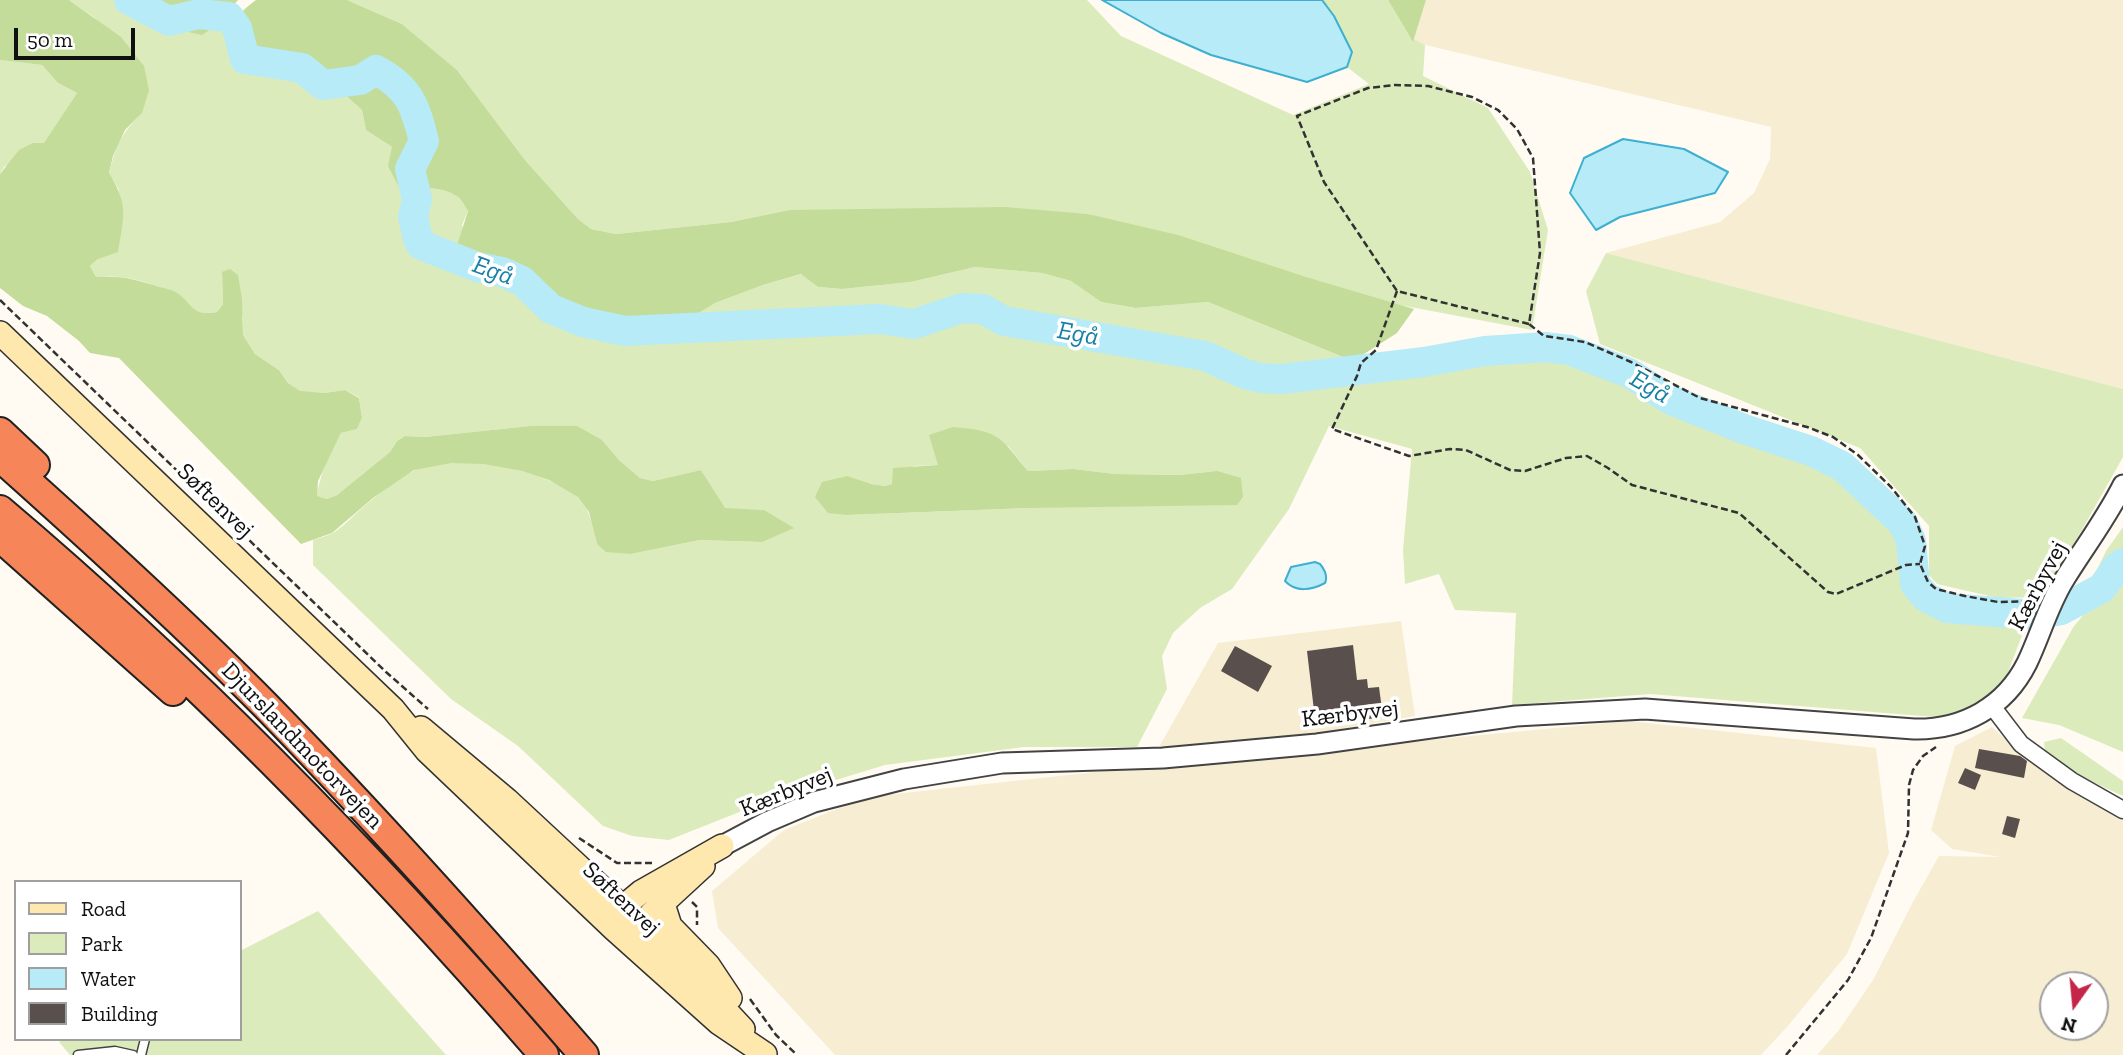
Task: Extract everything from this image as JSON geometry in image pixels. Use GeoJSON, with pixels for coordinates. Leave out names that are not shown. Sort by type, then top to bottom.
{"type":"FeatureCollection","features":[{"type":"Feature","properties":{"kind":"highway"},"geometry":{"type":"LineString","coordinates":[[0,432],[73,501],[184,626]]}},
{"type":"Feature","properties":{"kind":"highway","name":"Djurslandmotorvejen"},"geometry":{"type":"LineString","coordinates":[[0,457],[87,534],[266,706],[437,889],[584,1055]]}},
{"type":"Feature","properties":{"kind":"highway","name":"Djurslandmotorvejen"},"geometry":{"type":"LineString","coordinates":[[0,510],[111,606],[236,724],[431,928],[544,1055]]}},
{"type":"Feature","properties":{"kind":"highway"},"geometry":{"type":"LineString","coordinates":[[0,520],[111,606]]}},
{"type":"Feature","properties":{"kind":"highway"},"geometry":{"type":"LineString","coordinates":[[0,537],[56,584],[214,729],[315,828],[527,1055]]}},
{"type":"Feature","properties":{"kind":"main road","name":"Søftenvej"},"geometry":{"type":"LineString","coordinates":[[0,333],[393,709],[427,751],[614,929],[711,1017],[766,1055]]}},
{"type":"Feature","properties":{"kind":"main road","name":"Søftenvej"},"geometry":{"type":"LineString","coordinates":[[393,709],[435,737],[623,907],[677,958],[766,1055]]}},
{"type":"Feature","properties":{"kind":"main road"},"geometry":{"type":"LineString","coordinates":[[614,929],[640,923],[663,904],[675,883],[722,846]]}},
{"type":"Feature","properties":{"kind":"main road"},"geometry":{"type":"LineString","coordinates":[[614,929],[623,907],[642,892],[675,883]]}},
{"type":"Feature","properties":{"kind":"main road"},"geometry":{"type":"LineString","coordinates":[[663,904],[670,926],[708,965],[726,990],[746,1032]]}},
{"type":"Feature","properties":{"kind":"street","name":"Kærbyvej"},"geometry":{"type":"LineString","coordinates":[[722,846],[767,822],[814,802],[904,779],[1002,763],[1163,758],[1317,744],[1516,716],[1645,709],[1933,730],[1958,724],[1992,706],[2011,689],[2020,676],[2053,602],[2123,485]]}},
{"type":"Feature","properties":{"kind":"street"},"geometry":{"type":"LineString","coordinates":[[1992,706],[2021,744],[2072,781],[2123,810]]}},
{"type":"Feature","properties":{"kind":"lane"},"geometry":{"type":"LineString","coordinates":[[78,1055],[97,1051],[133,1055]]}},
{"type":"Feature","properties":{"kind":"path"},"geometry":{"type":"LineString","coordinates":[[1529,324],[1540,253],[1533,158],[1517,129],[1498,110],[1472,97],[1428,86],[1368,88],[1297,116],[1324,182],[1397,291],[1529,324],[1545,336],[1585,342],[1631,362],[1700,398],[1807,427],[1833,437],[1858,454],[1891,487],[1915,517],[1925,545],[1920,564],[1928,582],[1936,589],[1998,602],[2053,602]]}},
{"type":"Feature","properties":{"kind":"path"},"geometry":{"type":"LineString","coordinates":[[1397,291],[1376,350],[1361,363],[1332,429],[1409,456],[1466,450],[1510,470],[1525,471],[1566,458],[1587,456],[1632,485],[1739,513],[1828,592],[1836,594],[1906,565],[1920,564]]}},
{"type":"Feature","properties":{"kind":"path"},"geometry":{"type":"LineString","coordinates":[[0,300],[376,663],[428,709]]}},
{"type":"Feature","properties":{"kind":"path"},"geometry":{"type":"LineString","coordinates":[[1786,1055],[1848,980],[1871,938],[1908,833],[1909,785],[1913,770],[1923,756],[1943,742]]}},
{"type":"Feature","properties":{"kind":"path"},"geometry":{"type":"LineString","coordinates":[[574,835],[617,863],[653,863],[697,907],[696,927]]}},
{"type":"Feature","properties":{"kind":"path"},"geometry":{"type":"LineString","coordinates":[[746,995],[776,1035],[797,1055]]}},
{"type":"Feature","properties":{"kind":"shaded area"},"geometry":{"type":"Polygon","coordinates":[[[1426,0],[2123,0],[2123,389],[1606,253],[1720,222],[1754,193],[1770,159],[1771,127],[1413,42],[1426,0]]]}},
{"type":"Feature","properties":{"kind":"shaded area"},"geometry":{"type":"Polygon","coordinates":[[[1401,621],[1415,716],[1301,736],[1159,747],[1218,643],[1401,621]]]}},
{"type":"Feature","properties":{"kind":"shaded area"},"geometry":{"type":"Polygon","coordinates":[[[1630,721],[1876,748],[1889,853],[1847,954],[1761,1055],[835,1055],[718,928],[712,891],[784,830],[867,797],[1142,767],[1630,721]]]}},
{"type":"Feature","properties":{"kind":"shaded area"},"geometry":{"type":"Polygon","coordinates":[[[1992,727],[2022,754],[2123,818],[2123,1055],[1817,1055],[1839,1030],[1873,980],[1939,856],[2001,857],[1952,849],[1931,830],[1955,746],[1992,727]]]}},
{"type":"Feature","properties":{"kind":"green space"},"geometry":{"type":"Polygon","coordinates":[[[0,0],[69,0],[121,37],[144,66],[149,90],[142,113],[125,130],[113,156],[109,173],[120,194],[123,211],[118,252],[98,259],[90,266],[96,277],[129,279],[170,290],[182,296],[197,311],[208,313],[217,312],[223,304],[222,272],[230,269],[238,275],[243,335],[255,354],[279,370],[288,383],[300,391],[324,393],[345,390],[359,398],[362,418],[357,429],[341,433],[318,481],[317,496],[327,499],[337,495],[390,452],[397,441],[405,436],[425,437],[530,426],[577,426],[602,440],[619,460],[640,478],[653,481],[701,470],[725,508],[764,510],[794,528],[762,542],[700,540],[631,554],[606,552],[597,544],[589,512],[578,497],[549,480],[522,471],[484,464],[451,463],[414,470],[373,498],[332,533],[301,544],[119,358],[90,353],[47,316],[23,306],[0,288],[0,174],[19,150],[33,143],[44,143],[77,93],[58,83],[42,65],[0,60],[0,0]]]}},
{"type":"Feature","properties":{"kind":"green space"},"geometry":{"type":"Polygon","coordinates":[[[69,0],[114,0],[126,9],[181,31],[219,22],[233,25],[228,37],[230,50],[275,74],[291,71],[336,87],[362,110],[366,130],[392,147],[402,193],[430,188],[458,197],[468,211],[462,225],[477,267],[502,272],[522,281],[569,324],[657,334],[715,303],[802,274],[818,287],[842,289],[911,282],[975,267],[1042,273],[1071,281],[1101,302],[1134,308],[1208,302],[1353,361],[1354,376],[1552,351],[1623,377],[1666,404],[1826,466],[1888,524],[1901,555],[1909,590],[1950,616],[2027,622],[2004,683],[1985,704],[1960,719],[1650,694],[1512,705],[1516,613],[1455,610],[1439,574],[1405,584],[1403,550],[1412,449],[1329,426],[1289,509],[1232,589],[1200,608],[1173,633],[1162,656],[1167,689],[1137,747],[1024,747],[885,765],[767,801],[669,840],[632,836],[603,826],[518,746],[451,699],[313,565],[313,540],[337,531],[380,493],[413,471],[451,462],[497,466],[562,486],[577,496],[585,506],[597,544],[631,554],[700,540],[762,542],[764,510],[725,509],[701,470],[653,481],[640,478],[619,460],[602,440],[530,426],[425,437],[405,436],[397,441],[390,452],[337,495],[327,499],[316,496],[323,470],[341,433],[357,429],[362,418],[359,397],[345,390],[300,392],[288,383],[279,370],[255,354],[243,335],[243,317],[222,272],[223,304],[217,312],[202,313],[176,292],[129,278],[96,277],[90,266],[98,259],[119,190],[109,174],[114,155],[124,134],[142,113],[95,18],[69,0]],[[1008,446],[938,465],[914,466],[892,484],[871,484],[847,515],[1029,508],[1217,471],[1179,475],[1115,474],[1073,469],[1028,471],[1008,446]]]}},
{"type":"Feature","properties":{"kind":"green space"},"geometry":{"type":"Polygon","coordinates":[[[114,0],[238,0],[218,24],[202,35],[156,22],[134,13],[114,0]]]}},
{"type":"Feature","properties":{"kind":"green space"},"geometry":{"type":"Polygon","coordinates":[[[256,0],[347,0],[402,24],[457,70],[525,160],[578,219],[591,229],[616,234],[731,222],[789,210],[1005,207],[1088,214],[1178,235],[1414,309],[1397,333],[1353,361],[1208,302],[1135,308],[1101,302],[1071,281],[1042,273],[975,267],[911,282],[842,289],[818,287],[801,274],[715,303],[657,334],[583,322],[551,309],[522,280],[502,272],[477,267],[455,252],[468,211],[462,202],[452,193],[437,189],[423,188],[402,193],[388,166],[392,147],[366,130],[362,110],[336,87],[291,71],[275,74],[230,50],[230,34],[235,21],[256,0]]]}},
{"type":"Feature","properties":{"kind":"green space"},"geometry":{"type":"Polygon","coordinates":[[[347,0],[1087,0],[1121,36],[1293,115],[1369,84],[1347,67],[1352,52],[1334,16],[1322,0],[1388,0],[1410,37],[1425,45],[1423,76],[1488,108],[1530,172],[1548,230],[1532,330],[1384,302],[1088,214],[789,210],[731,222],[616,234],[591,229],[578,219],[525,160],[457,70],[402,24],[347,0]]]}},
{"type":"Feature","properties":{"kind":"green space"},"geometry":{"type":"Polygon","coordinates":[[[1388,0],[1426,0],[1413,42],[1410,37],[1388,0]]]}},
{"type":"Feature","properties":{"kind":"green space"},"geometry":{"type":"Polygon","coordinates":[[[0,60],[42,65],[58,83],[77,93],[44,144],[4,167],[0,174],[0,60]]]}},
{"type":"Feature","properties":{"kind":"green space"},"geometry":{"type":"Polygon","coordinates":[[[1606,253],[2123,389],[2123,457],[2044,597],[1998,598],[1937,584],[1929,575],[1929,526],[1860,448],[1600,344],[1586,291],[1606,253]]]}},
{"type":"Feature","properties":{"kind":"green space"},"geometry":{"type":"Polygon","coordinates":[[[953,427],[990,433],[997,437],[1028,471],[1073,469],[1115,474],[1179,475],[1217,471],[1241,478],[1243,497],[1237,505],[1029,508],[847,515],[828,513],[815,497],[822,482],[847,476],[885,486],[892,484],[893,468],[938,465],[929,435],[953,427]]]}},
{"type":"Feature","properties":{"kind":"green space"},"geometry":{"type":"Polygon","coordinates":[[[2123,527],[2123,551],[2088,588],[2106,551],[2123,527]]]}},
{"type":"Feature","properties":{"kind":"green space"},"geometry":{"type":"Polygon","coordinates":[[[2123,569],[2123,752],[2059,725],[2022,718],[2074,626],[2123,569]]]}},
{"type":"Feature","properties":{"kind":"green space"},"geometry":{"type":"Polygon","coordinates":[[[2061,738],[2123,781],[2123,796],[2082,777],[2045,750],[2044,742],[2061,738]]]}},
{"type":"Feature","properties":{"kind":"green space"},"geometry":{"type":"Polygon","coordinates":[[[318,911],[446,1055],[70,1055],[59,1042],[242,1041],[242,950],[318,911]]]}},
{"type":"Feature","properties":{"kind":"water"},"geometry":{"type":"Polygon","coordinates":[[[1102,0],[1322,0],[1334,16],[1352,52],[1347,67],[1307,82],[1211,55],[1161,33],[1102,0]]]}},
{"type":"Feature","properties":{"kind":"water"},"geometry":{"type":"Polygon","coordinates":[[[1623,139],[1684,149],[1728,172],[1715,193],[1620,217],[1596,230],[1570,193],[1584,158],[1623,139]]]}},
{"type":"Feature","properties":{"kind":"water"},"geometry":{"type":"Polygon","coordinates":[[[1315,562],[1325,571],[1325,583],[1304,589],[1289,585],[1285,581],[1291,567],[1315,562]]]}},
{"type":"Feature","properties":{"kind":"building"},"geometry":{"type":"Polygon","coordinates":[[[1353,645],[1357,680],[1367,679],[1368,688],[1379,687],[1383,717],[1361,720],[1360,714],[1315,719],[1307,651],[1353,645]]]}},
{"type":"Feature","properties":{"kind":"building"},"geometry":{"type":"Polygon","coordinates":[[[1235,646],[1272,666],[1258,692],[1221,671],[1235,646]]]}},
{"type":"Feature","properties":{"kind":"building"},"geometry":{"type":"Polygon","coordinates":[[[1979,749],[2020,756],[2027,761],[2024,778],[1975,768],[1979,749]]]}},
{"type":"Feature","properties":{"kind":"building"},"geometry":{"type":"Polygon","coordinates":[[[1965,768],[1981,775],[1975,790],[1958,783],[1965,768]]]}},
{"type":"Feature","properties":{"kind":"building"},"geometry":{"type":"Polygon","coordinates":[[[2007,816],[2020,819],[2015,838],[2002,834],[2007,816]]]}},
{"type":"Feature","properties":{"kind":"waterway","name":"Egå"},"geometry":{"type":"LineString","coordinates":[[129,0],[169,21],[199,14],[229,17],[237,28],[245,59],[302,68],[323,85],[360,80],[376,70],[397,84],[414,108],[424,141],[410,169],[417,199],[413,217],[421,245],[522,281],[551,309],[583,322],[625,331],[879,319],[914,324],[962,308],[983,309],[1004,321],[1205,356],[1245,374],[1282,379],[1424,362],[1485,351],[1545,347],[1569,350],[1629,373],[1671,400],[1744,429],[1811,451],[1842,466],[1903,523],[1911,541],[1915,584],[1926,597],[1947,608],[2036,615],[2061,610],[2102,588],[2116,568],[2123,563]]}}]}
